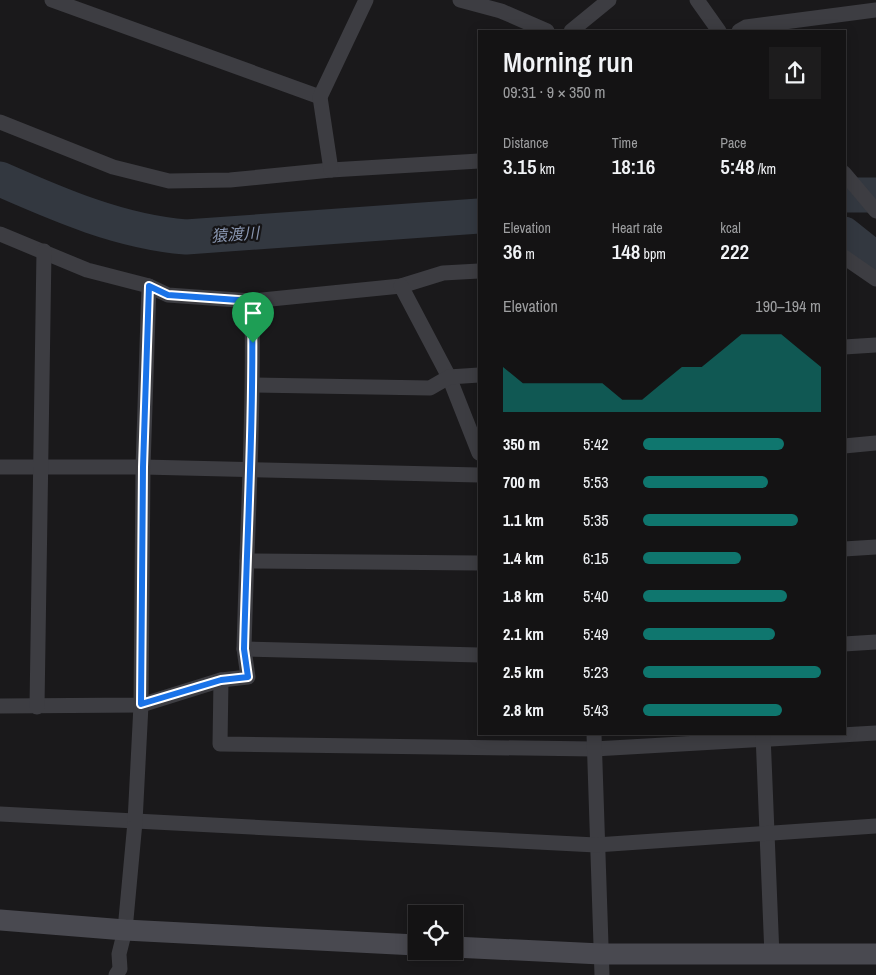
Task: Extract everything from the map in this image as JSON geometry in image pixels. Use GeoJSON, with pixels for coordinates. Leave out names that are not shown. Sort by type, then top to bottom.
{"type":"FeatureCollection","features":[{"type":"Feature","properties":{"kind":"street"},"geometry":{"type":"LineString","coordinates":[[52,0],[320,97]]}},
{"type":"Feature","properties":{"kind":"street"},"geometry":{"type":"LineString","coordinates":[[331,170],[320,97],[366,0]]}},
{"type":"Feature","properties":{"kind":"street"},"geometry":{"type":"LineString","coordinates":[[460,0],[501,11],[545,30]]}},
{"type":"Feature","properties":{"kind":"street"},"geometry":{"type":"LineString","coordinates":[[572,30],[609,0]]}},
{"type":"Feature","properties":{"kind":"street"},"geometry":{"type":"LineString","coordinates":[[697,0],[718,30]]}},
{"type":"Feature","properties":{"kind":"street"},"geometry":{"type":"LineString","coordinates":[[740,30],[746,27],[876,10]]}},
{"type":"Feature","properties":{"kind":"street"},"geometry":{"type":"LineString","coordinates":[[0,122],[113,167],[170,181],[230,180],[331,170],[478,161]]}},
{"type":"Feature","properties":{"kind":"street"},"geometry":{"type":"LineString","coordinates":[[846,175],[876,211]]}},
{"type":"Feature","properties":{"kind":"street"},"geometry":{"type":"LineString","coordinates":[[0,234],[86,270],[149,286],[168,295],[252,301],[401,286],[443,273],[478,271]]}},
{"type":"Feature","properties":{"kind":"street"},"geometry":{"type":"LineString","coordinates":[[36,707],[42,467],[44,251]]}},
{"type":"Feature","properties":{"kind":"street"},"geometry":{"type":"LineString","coordinates":[[846,258],[876,279]]}},
{"type":"Feature","properties":{"kind":"street"},"geometry":{"type":"LineString","coordinates":[[120,973],[119,954],[125,930],[135,822],[141,704],[143,467],[149,286]]}},
{"type":"Feature","properties":{"kind":"street"},"geometry":{"type":"LineString","coordinates":[[401,286],[449,377],[478,450]]}},
{"type":"Feature","properties":{"kind":"street"},"geometry":{"type":"LineString","coordinates":[[0,706],[36,707],[141,704],[221,680],[248,677],[244,649],[249,471],[254,384],[252,301]]}},
{"type":"Feature","properties":{"kind":"street"},"geometry":{"type":"LineString","coordinates":[[846,347],[876,345]]}},
{"type":"Feature","properties":{"kind":"street"},"geometry":{"type":"LineString","coordinates":[[254,384],[430,388],[449,377],[478,375]]}},
{"type":"Feature","properties":{"kind":"street"},"geometry":{"type":"LineString","coordinates":[[846,446],[876,443]]}},
{"type":"Feature","properties":{"kind":"street"},"geometry":{"type":"LineString","coordinates":[[0,467],[143,467],[478,475]]}},
{"type":"Feature","properties":{"kind":"street"},"geometry":{"type":"LineString","coordinates":[[846,549],[876,547]]}},
{"type":"Feature","properties":{"kind":"street"},"geometry":{"type":"LineString","coordinates":[[247,561],[478,563]]}},
{"type":"Feature","properties":{"kind":"street"},"geometry":{"type":"LineString","coordinates":[[846,644],[876,642]]}},
{"type":"Feature","properties":{"kind":"street"},"geometry":{"type":"LineString","coordinates":[[244,649],[478,655]]}},
{"type":"Feature","properties":{"kind":"street"},"geometry":{"type":"LineString","coordinates":[[221,680],[220,744],[594,749],[820,735]]}},
{"type":"Feature","properties":{"kind":"street"},"geometry":{"type":"LineString","coordinates":[[846,734],[876,733]]}},
{"type":"Feature","properties":{"kind":"street"},"geometry":{"type":"LineString","coordinates":[[594,735],[596,845],[602,965]]}},
{"type":"Feature","properties":{"kind":"street"},"geometry":{"type":"LineString","coordinates":[[764,737],[772,956]]}},
{"type":"Feature","properties":{"kind":"street"},"geometry":{"type":"LineString","coordinates":[[0,814],[596,845],[876,826]]}},
{"type":"Feature","properties":{"kind":"street"},"geometry":{"type":"LineString","coordinates":[[0,920],[125,930],[408,945]]}},
{"type":"Feature","properties":{"kind":"street"},"geometry":{"type":"LineString","coordinates":[[463,948],[602,965],[772,956],[876,954]]}},
{"type":"Feature","properties":{"kind":"waterway","name":"猿渡川"},"geometry":{"type":"LineString","coordinates":[[0,179],[91,216],[138,229],[186,237],[478,216]]}},
{"type":"Feature","properties":{"kind":"waterway","name":"猿渡川"},"geometry":{"type":"LineString","coordinates":[[846,195],[876,195]]}},
{"type":"Feature","properties":{"kind":"waterway"},"geometry":{"type":"LineString","coordinates":[[846,236],[870,255]]}},
{"type":"Feature","properties":{"kind":"route"},"geometry":{"type":"LineString","coordinates":[[149,286],[168,295],[252,301],[253,343],[254,384],[249,471],[244,649],[248,677],[221,680],[141,704],[143,467],[149,286]]}}]}
